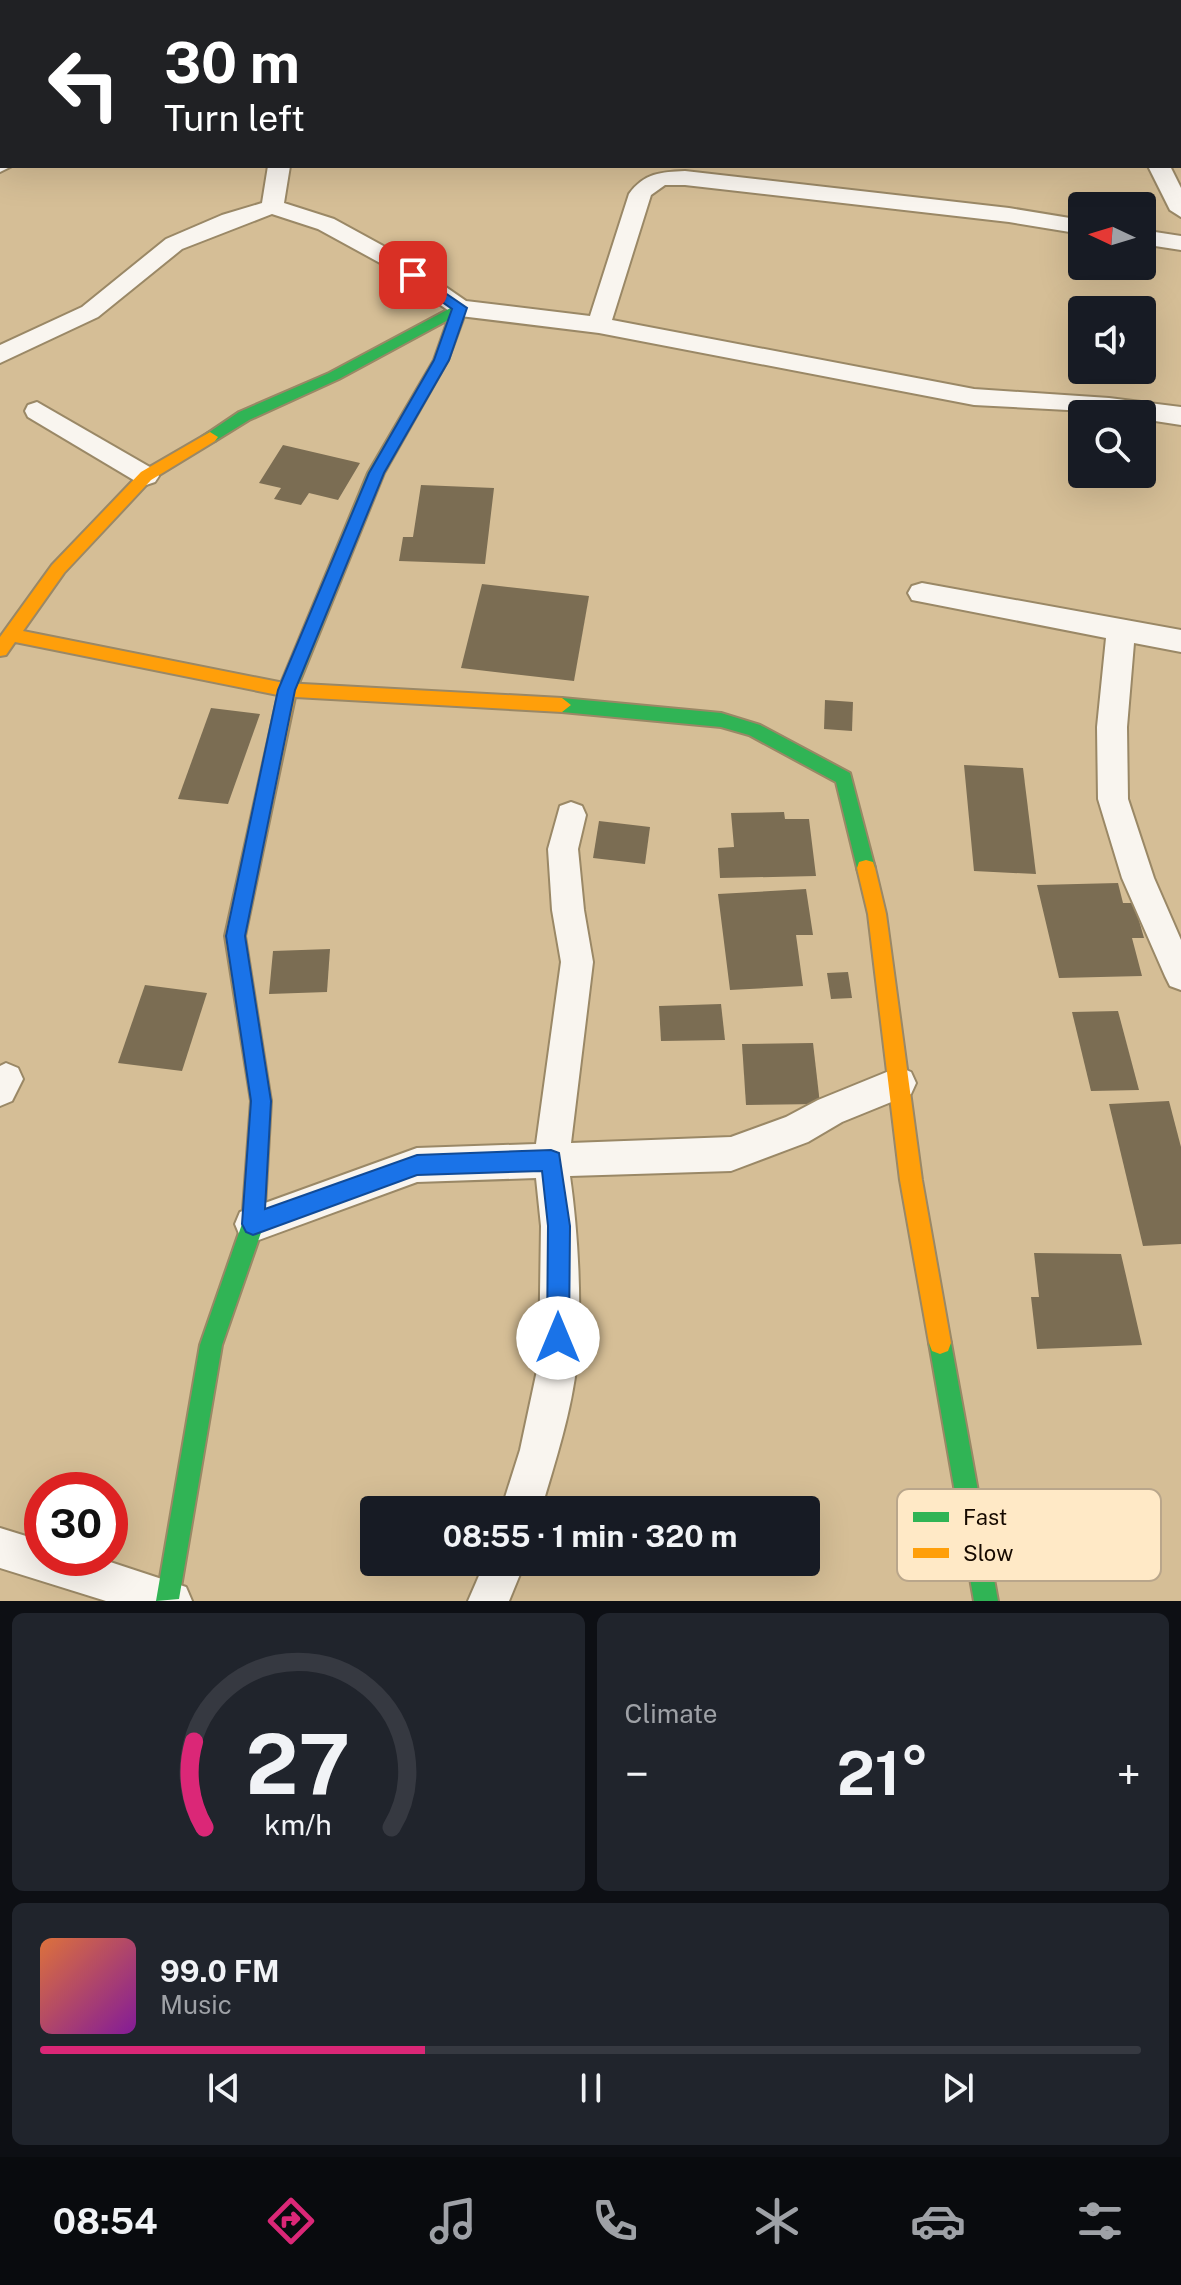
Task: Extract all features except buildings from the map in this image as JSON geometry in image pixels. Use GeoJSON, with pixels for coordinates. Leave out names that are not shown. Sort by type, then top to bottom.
{"type":"FeatureCollection","features":[{"type":"Feature","properties":{"kind":"street"},"geometry":{"type":"LineString","coordinates":[[272,207],[279,168]]}},
{"type":"Feature","properties":{"kind":"street"},"geometry":{"type":"LineString","coordinates":[[1160,168],[1181,210]]}},
{"type":"Feature","properties":{"kind":"street"},"geometry":{"type":"LineString","coordinates":[[599,325],[640,194],[647,185],[661,179],[725,173],[1068,225]]}},
{"type":"Feature","properties":{"kind":"street"},"geometry":{"type":"LineString","coordinates":[[0,355],[90,312],[174,244],[230,220],[272,207],[326,224],[390,259],[460,308],[599,325],[974,397],[1109,406],[1181,416]]}},
{"type":"Feature","properties":{"kind":"street"},"geometry":{"type":"LineString","coordinates":[[1156,239],[1181,243]]}},
{"type":"Feature","properties":{"kind":"street"},"geometry":{"type":"LineString","coordinates":[[460,308],[334,376],[244,416],[146,476],[58,569],[6,642],[287,690],[546,703],[721,720],[754,730],[844,778],[877,914],[911,1180],[966,1489]]}},
{"type":"Feature","properties":{"kind":"street"},"geometry":{"type":"LineString","coordinates":[[0,1548],[169,1600],[211,1345],[253,1224],[261,1101],[235,936],[287,690],[376,473],[441,360],[460,308]]}},
{"type":"Feature","properties":{"kind":"street"},"geometry":{"type":"LineString","coordinates":[[37,411],[146,476]]}},
{"type":"Feature","properties":{"kind":"street"},"geometry":{"type":"LineString","coordinates":[[922,593],[1181,641]]}},
{"type":"Feature","properties":{"kind":"street"},"geometry":{"type":"LineString","coordinates":[[1121,630],[1112,727],[1113,799],[1138,878],[1181,976]]}},
{"type":"Feature","properties":{"kind":"street"},"geometry":{"type":"LineString","coordinates":[[525,1496],[539,1450],[558,1361],[559,1226],[551,1160],[577,962],[568,910],[563,849],[571,815]]}},
{"type":"Feature","properties":{"kind":"street"},"geometry":{"type":"LineString","coordinates":[[253,1224],[417,1165],[731,1154],[796,1130],[830,1111],[899,1083]]}},
{"type":"Feature","properties":{"kind":"street"},"geometry":{"type":"LineString","coordinates":[[488,1601],[499,1576]]}},
{"type":"Feature","properties":{"kind":"street"},"geometry":{"type":"LineString","coordinates":[[982,1581],[986,1601]]}},
{"type":"Feature","properties":{"kind":"traffic: fast"},"geometry":{"type":"LineString","coordinates":[[210,437],[244,416],[334,376],[460,308],[441,360],[376,473],[288,688]]}},
{"type":"Feature","properties":{"kind":"traffic: fast"},"geometry":{"type":"LineString","coordinates":[[562,705],[721,720],[754,730],[844,778],[866,868]]}},
{"type":"Feature","properties":{"kind":"traffic: fast"},"geometry":{"type":"LineString","coordinates":[[167,1599],[211,1345],[253,1224],[261,1101]]}},
{"type":"Feature","properties":{"kind":"traffic: fast"},"geometry":{"type":"LineString","coordinates":[[940,1343],[966,1489]]}},
{"type":"Feature","properties":{"kind":"traffic: fast"},"geometry":{"type":"LineString","coordinates":[[982,1581],[986,1601]]}},
{"type":"Feature","properties":{"kind":"traffic: slow"},"geometry":{"type":"LineString","coordinates":[[0,650],[58,569],[146,476],[210,437]]}},
{"type":"Feature","properties":{"kind":"traffic: slow"},"geometry":{"type":"LineString","coordinates":[[12,635],[287,690],[562,705]]}},
{"type":"Feature","properties":{"kind":"traffic: slow"},"geometry":{"type":"LineString","coordinates":[[261,1101],[235,936],[288,688]]}},
{"type":"Feature","properties":{"kind":"traffic: slow"},"geometry":{"type":"LineString","coordinates":[[866,868],[877,914],[911,1180],[940,1343]]}},
{"type":"Feature","properties":{"kind":"route"},"geometry":{"type":"LineString","coordinates":[[413,275],[460,308],[441,360],[376,473],[287,690],[235,936],[261,1101],[253,1224],[417,1165],[551,1160],[559,1226],[558,1338]]}}]}
